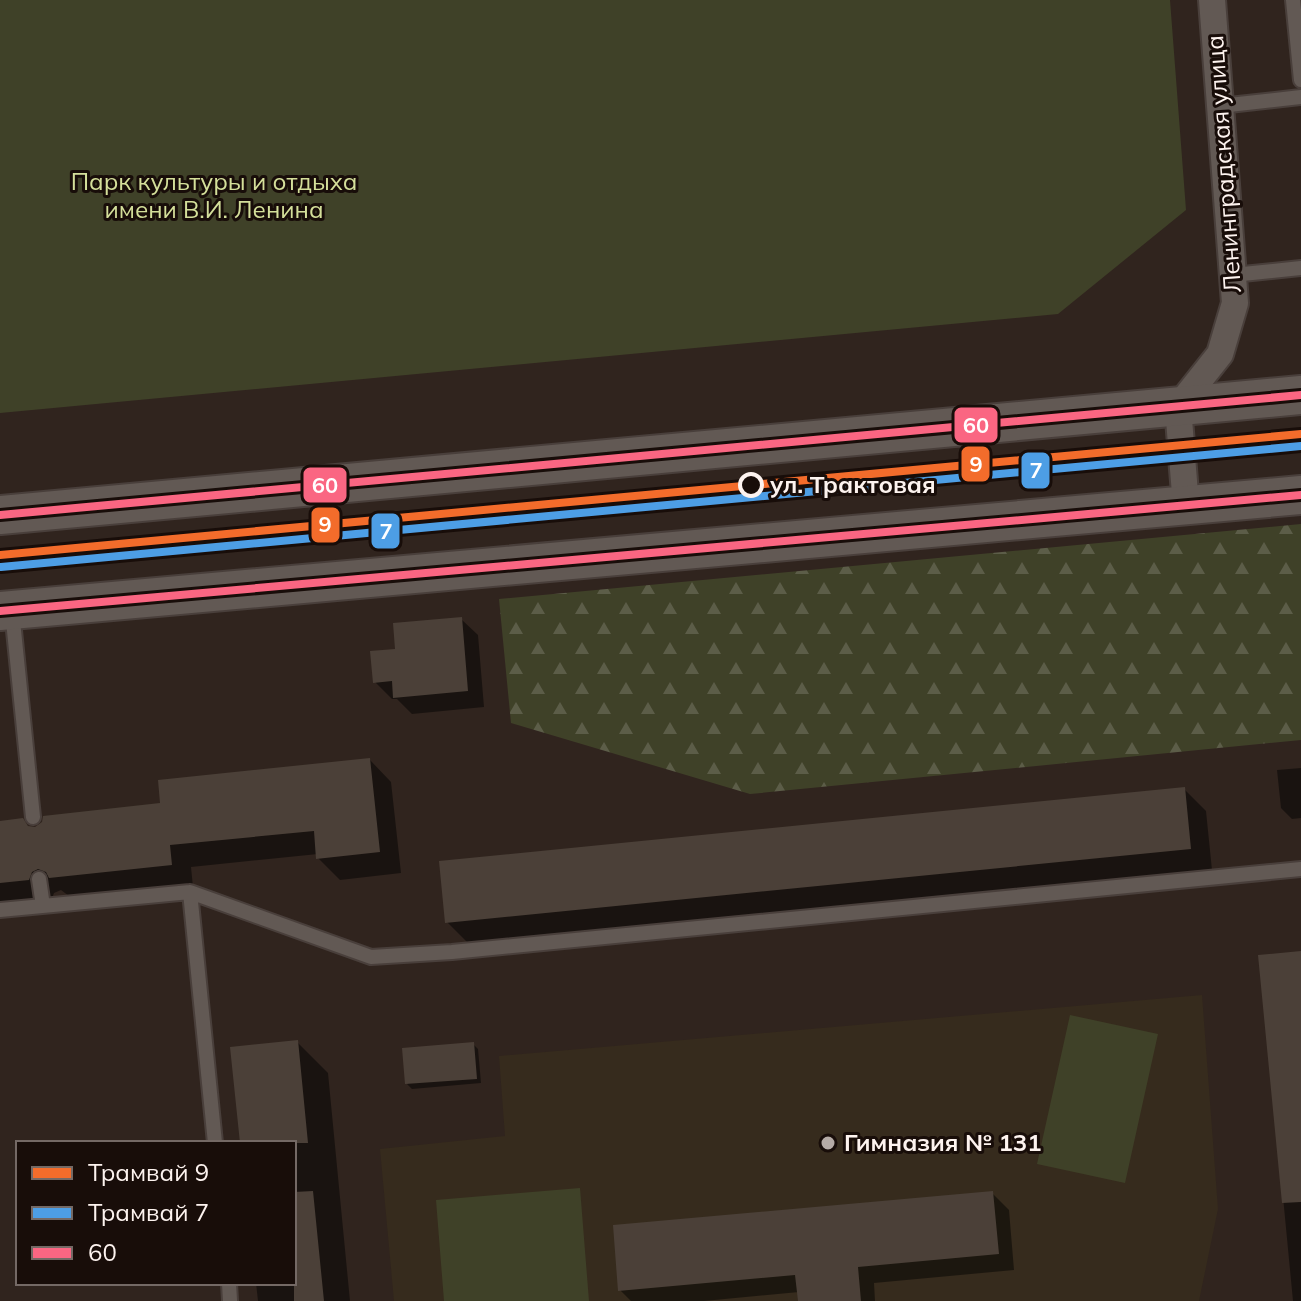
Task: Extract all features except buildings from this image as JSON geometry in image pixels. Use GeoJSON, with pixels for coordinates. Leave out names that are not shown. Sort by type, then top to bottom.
{"type":"FeatureCollection","features":[{"type":"Feature","properties":{"kind":"main road"},"geometry":{"type":"LineString","coordinates":[[0,515],[1301,395]]}},
{"type":"Feature","properties":{"kind":"main road"},"geometry":{"type":"LineString","coordinates":[[6,610],[1301,495]]}},
{"type":"Feature","properties":{"kind":"street","name":"Ленинградская улица"},"geometry":{"type":"LineString","coordinates":[[1178,407],[1220,354],[1235,303],[1212,0]]}},
{"type":"Feature","properties":{"kind":"street"},"geometry":{"type":"LineString","coordinates":[[1178,407],[1186,506]]}},
{"type":"Feature","properties":{"kind":"lane"},"geometry":{"type":"LineString","coordinates":[[1293,0],[1301,80]]}},
{"type":"Feature","properties":{"kind":"lane"},"geometry":{"type":"LineString","coordinates":[[1220,106],[1301,97]]}},
{"type":"Feature","properties":{"kind":"lane"},"geometry":{"type":"LineString","coordinates":[[1233,275],[1301,268]]}},
{"type":"Feature","properties":{"kind":"lane"},"geometry":{"type":"LineString","coordinates":[[6,610],[33,817]]}},
{"type":"Feature","properties":{"kind":"lane"},"geometry":{"type":"LineString","coordinates":[[0,910],[190,892],[371,957],[452,952],[1301,869]]}},
{"type":"Feature","properties":{"kind":"lane"},"geometry":{"type":"LineString","coordinates":[[39,879],[43,906]]}},
{"type":"Feature","properties":{"kind":"lane"},"geometry":{"type":"LineString","coordinates":[[190,892],[215,1141]]}},
{"type":"Feature","properties":{"kind":"shaded area","name":"Гимназия № 131"},"geometry":{"type":"Polygon","coordinates":[[[1202,995],[1218,1209],[1199,1301],[394,1301],[380,1149],[505,1136],[499,1056],[1202,995]]]}},
{"type":"Feature","properties":{"kind":"green space","name":"Парк культуры и отдыха имени В.И. Ленина"},"geometry":{"type":"Polygon","coordinates":[[[0,0],[1170,0],[1186,210],[1058,314],[0,413],[0,0]]]}},
{"type":"Feature","properties":{"kind":"green space"},"geometry":{"type":"Polygon","coordinates":[[[1301,524],[1301,740],[750,794],[511,723],[499,599],[1301,524]]]}},
{"type":"Feature","properties":{"kind":"green space"},"geometry":{"type":"Polygon","coordinates":[[[1070,1015],[1158,1034],[1125,1183],[1037,1164],[1070,1015]]]}},
{"type":"Feature","properties":{"kind":"green space"},"geometry":{"type":"Polygon","coordinates":[[[580,1188],[589,1301],[444,1301],[436,1200],[580,1188]]]}},
{"type":"Feature","properties":{"kind":"tram line","name":"9"},"geometry":{"type":"LineString","coordinates":[[0,555],[1301,434]]}},
{"type":"Feature","properties":{"kind":"tram line","name":"7"},"geometry":{"type":"LineString","coordinates":[[1,567],[1301,446]]}},
{"type":"Feature","properties":{"kind":"transit line","name":"60"},"geometry":{"type":"LineString","coordinates":[[0,515],[1301,395]]}},
{"type":"Feature","properties":{"kind":"transit line","name":"60"},"geometry":{"type":"LineString","coordinates":[[0,611],[1301,495]]}},
{"type":"Feature","properties":{"kind":"place","name":"ул. Трактовая"},"geometry":{"type":"Point","coordinates":[751,485]}},
{"type":"Feature","properties":{"kind":"place","name":"Гимназия № 131"},"geometry":{"type":"Point","coordinates":[828,1143]}}]}
